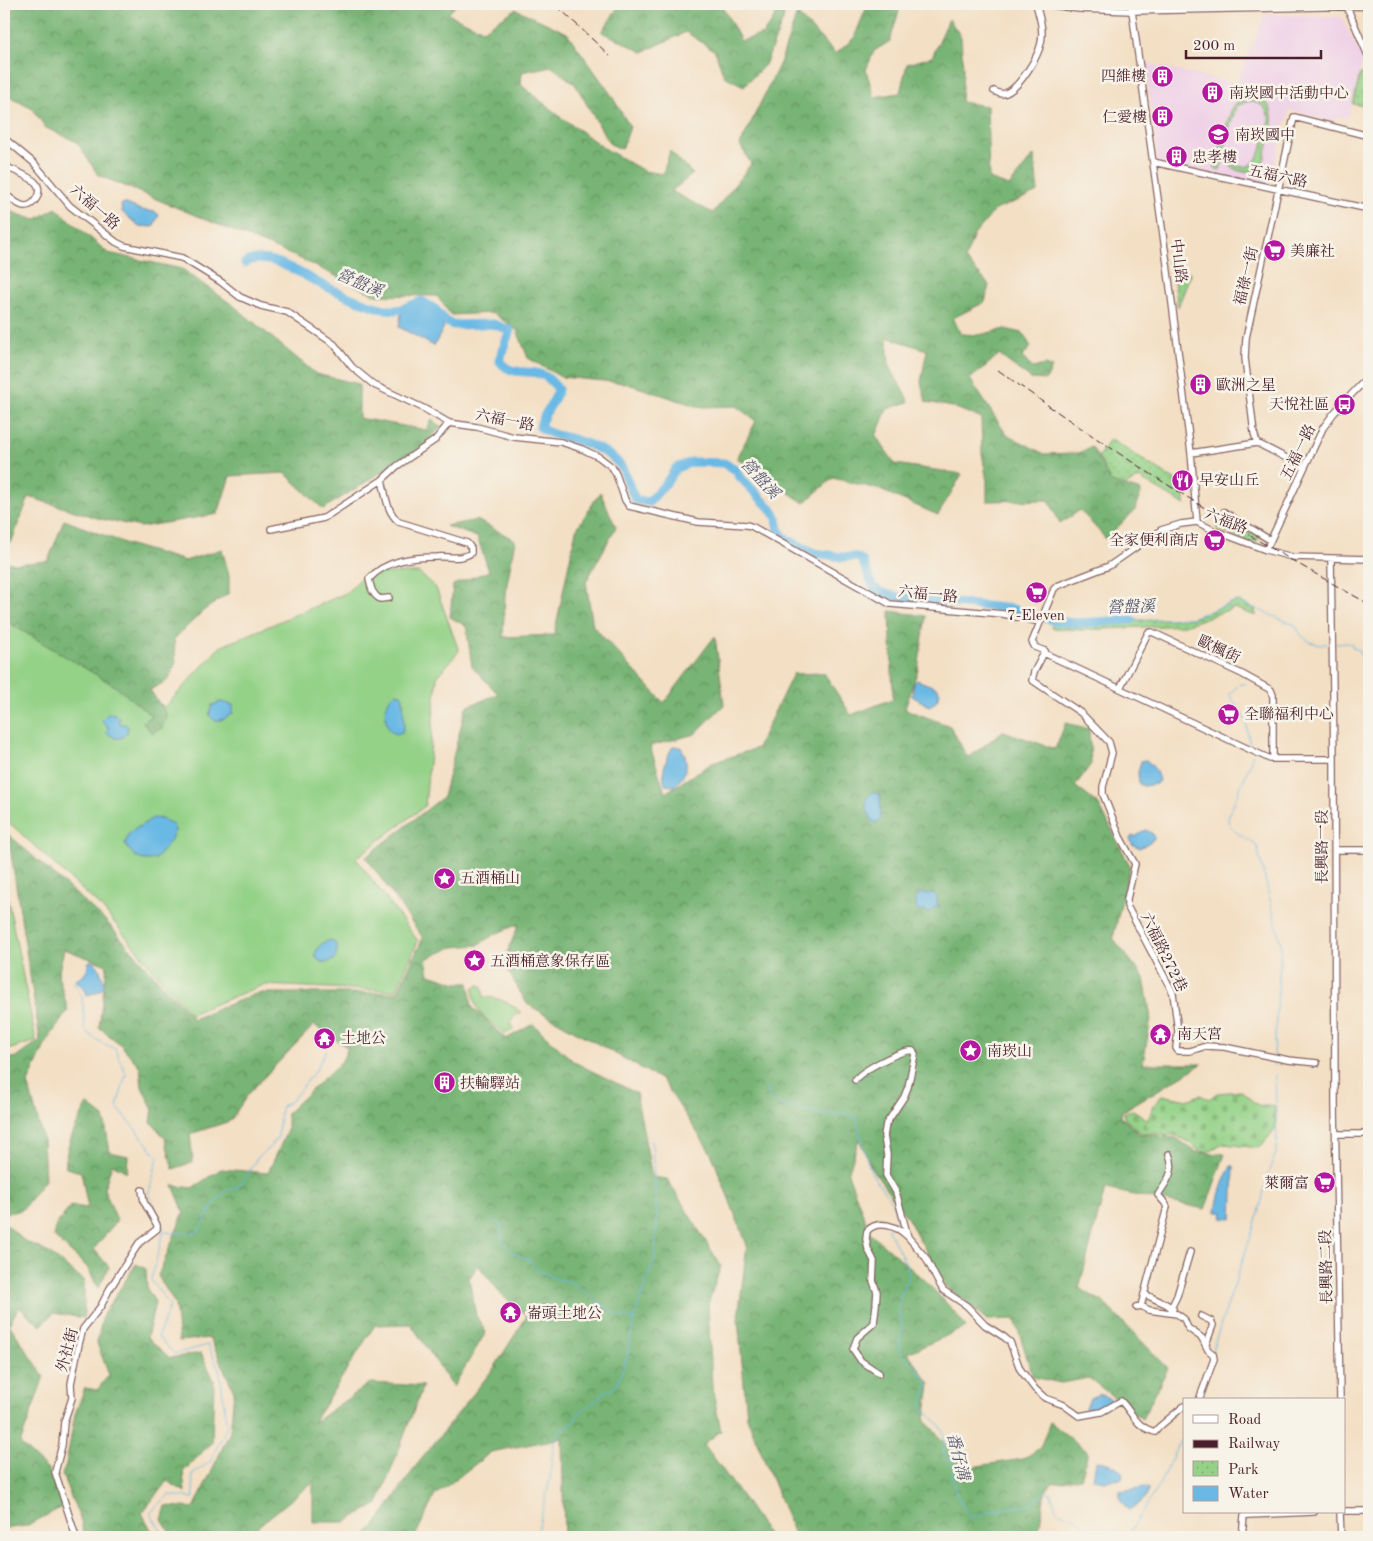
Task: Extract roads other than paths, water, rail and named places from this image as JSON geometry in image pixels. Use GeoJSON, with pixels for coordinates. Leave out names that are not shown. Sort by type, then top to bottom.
{"type":"FeatureCollection","features":[{"type":"Feature","properties":{"kind":"street"},"geometry":{"type":"LineString","coordinates":[[994,91],[1000,94],[1006,93],[1033,65],[1041,43],[1042,29],[1036,4]]}},
{"type":"Feature","properties":{"kind":"street"},"geometry":{"type":"LineString","coordinates":[[1045,4],[1074,9],[1369,6]]}},
{"type":"Feature","properties":{"kind":"street"},"geometry":{"type":"LineString","coordinates":[[1347,6],[1369,58]]}},
{"type":"Feature","properties":{"kind":"street","name":"中山路"},"geometry":{"type":"LineString","coordinates":[[1131,7],[1137,40],[1191,453],[1197,522]]}},
{"type":"Feature","properties":{"kind":"street","name":"福祿一街"},"geometry":{"type":"LineString","coordinates":[[1257,443],[1245,358],[1246,338],[1257,282],[1280,189],[1283,164],[1294,117],[1369,136]]}},
{"type":"Feature","properties":{"kind":"street","name":"六福一路"},"geometry":{"type":"LineString","coordinates":[[4,138],[34,163],[70,206],[116,242],[124,246],[172,254],[182,258],[240,296],[261,306],[286,312],[334,344],[352,367],[374,385],[423,408],[449,423],[477,427],[514,437],[561,442],[582,449],[599,457],[612,467],[629,506],[698,522],[753,527],[890,604],[1003,614],[1040,622]]}},
{"type":"Feature","properties":{"kind":"street","name":"五福六路"},"geometry":{"type":"LineString","coordinates":[[1153,162],[1369,209]]}},
{"type":"Feature","properties":{"kind":"street"},"geometry":{"type":"LineString","coordinates":[[4,166],[32,180],[39,188],[37,198],[30,205],[24,206],[4,193]]}},
{"type":"Feature","properties":{"kind":"street","name":"五福一路"},"geometry":{"type":"LineString","coordinates":[[1266,550],[1324,428],[1334,413],[1369,376]]}},
{"type":"Feature","properties":{"kind":"street"},"geometry":{"type":"LineString","coordinates":[[270,529],[324,518],[382,480],[397,466],[435,440],[449,423]]}},
{"type":"Feature","properties":{"kind":"street"},"geometry":{"type":"LineString","coordinates":[[1191,453],[1257,443],[1304,468]]}},
{"type":"Feature","properties":{"kind":"street"},"geometry":{"type":"LineString","coordinates":[[382,480],[392,516],[399,522],[467,543],[471,548],[471,553],[464,557],[437,556],[409,559],[392,563],[377,570],[369,579],[371,589],[375,596],[380,599],[389,598]]}},
{"type":"Feature","properties":{"kind":"street"},"geometry":{"type":"LineString","coordinates":[[1224,512],[1270,540]]}},
{"type":"Feature","properties":{"kind":"street","name":"六福路"},"geometry":{"type":"LineString","coordinates":[[1040,622],[1057,586],[1109,566],[1161,530],[1181,524],[1197,522],[1212,530],[1266,550],[1292,557],[1369,559]]}},
{"type":"Feature","properties":{"kind":"street","name":"長興路一段"},"geometry":{"type":"LineString","coordinates":[[1331,559],[1336,1134]]}},
{"type":"Feature","properties":{"kind":"street"},"geometry":{"type":"LineString","coordinates":[[1040,622],[1032,642],[1035,647],[1045,651],[1046,654],[1272,759],[1334,759]]}},
{"type":"Feature","properties":{"kind":"street","name":"歐楓街"},"geometry":{"type":"LineString","coordinates":[[1120,688],[1148,633],[1152,632],[1242,674],[1271,690],[1273,695],[1272,759]]}},
{"type":"Feature","properties":{"kind":"street","name":"六福路272巷"},"geometry":{"type":"LineString","coordinates":[[1045,651],[1032,680],[1081,713],[1109,742],[1112,753],[1103,786],[1103,794],[1120,837],[1135,864],[1127,906],[1173,992],[1178,1030],[1176,1048],[1178,1051],[1190,1051],[1206,1046],[1224,1047],[1288,1060],[1316,1063]]}},
{"type":"Feature","properties":{"kind":"street"},"geometry":{"type":"LineString","coordinates":[[1335,850],[1369,850]]}},
{"type":"Feature","properties":{"kind":"street"},"geometry":{"type":"LineString","coordinates":[[855,1080],[877,1063],[903,1051],[909,1050],[915,1054],[904,1097],[885,1128],[886,1175],[900,1202],[908,1237]]}},
{"type":"Feature","properties":{"kind":"street"},"geometry":{"type":"LineString","coordinates":[[1336,1134],[1369,1134]]}},
{"type":"Feature","properties":{"kind":"street","name":"長興路二段"},"geometry":{"type":"LineString","coordinates":[[1336,1134],[1340,1398]]}},
{"type":"Feature","properties":{"kind":"street"},"geometry":{"type":"LineString","coordinates":[[1169,1154],[1173,1163],[1169,1178],[1158,1195],[1166,1207],[1144,1294],[1138,1306],[1149,1310],[1173,1311]]}},
{"type":"Feature","properties":{"kind":"street","name":"外社街"},"geometry":{"type":"LineString","coordinates":[[76,1537],[55,1472],[62,1445],[64,1422],[72,1398],[71,1384],[83,1329],[101,1306],[139,1243],[157,1229],[157,1225],[144,1202],[142,1190]]}},
{"type":"Feature","properties":{"kind":"street"},"geometry":{"type":"LineString","coordinates":[[879,1373],[861,1361],[852,1349],[857,1338],[874,1323],[877,1292],[873,1281],[874,1261],[868,1249],[866,1239],[867,1231],[872,1227],[885,1225],[900,1229],[926,1258],[944,1290],[967,1306],[985,1325],[1010,1342],[1020,1369],[1035,1390],[1045,1398],[1064,1405],[1079,1416],[1101,1412],[1121,1401],[1137,1422],[1156,1432],[1159,1426],[1183,1407]]}},
{"type":"Feature","properties":{"kind":"street"},"geometry":{"type":"LineString","coordinates":[[1173,1311],[1190,1252]]}},
{"type":"Feature","properties":{"kind":"street"},"geometry":{"type":"LineString","coordinates":[[1144,1294],[1173,1311],[1184,1320],[1188,1328],[1202,1338],[1208,1350],[1213,1354],[1214,1358],[1200,1398]]}},
{"type":"Feature","properties":{"kind":"street"},"geometry":{"type":"LineString","coordinates":[[1201,1316],[1211,1321],[1213,1326],[1206,1344]]}},
{"type":"Feature","properties":{"kind":"street"},"geometry":{"type":"LineString","coordinates":[[1346,1511],[1369,1512]]}},
{"type":"Feature","properties":{"kind":"street"},"geometry":{"type":"LineString","coordinates":[[1242,1537],[1244,1516],[1247,1514]]}},
{"type":"Feature","properties":{"kind":"street"},"geometry":{"type":"LineString","coordinates":[[1340,1514],[1341,1537]]}},
{"type":"Feature","properties":{"kind":"water"},"geometry":{"type":"Polygon","coordinates":[[[124,203],[141,210],[155,212],[159,215],[153,227],[139,226],[122,212],[121,205],[124,203]]]}},
{"type":"Feature","properties":{"kind":"water"},"geometry":{"type":"Polygon","coordinates":[[[419,304],[431,310],[444,327],[434,346],[399,327],[401,314],[419,304]]]}},
{"type":"Feature","properties":{"kind":"water"},"geometry":{"type":"Polygon","coordinates":[[[917,680],[937,688],[940,693],[936,702],[929,706],[912,696],[914,683],[917,680]]]}},
{"type":"Feature","properties":{"kind":"water"},"geometry":{"type":"Polygon","coordinates":[[[396,693],[401,694],[403,698],[404,726],[402,732],[397,734],[391,732],[386,717],[389,701],[396,693]]]}},
{"type":"Feature","properties":{"kind":"water"},"geometry":{"type":"Polygon","coordinates":[[[221,702],[233,705],[233,713],[224,719],[215,721],[209,715],[212,705],[221,702]]]}},
{"type":"Feature","properties":{"kind":"water"},"geometry":{"type":"Polygon","coordinates":[[[109,713],[115,714],[119,718],[119,724],[124,724],[128,727],[127,733],[122,738],[115,738],[107,733],[108,726],[102,720],[109,713]]]}},
{"type":"Feature","properties":{"kind":"water"},"geometry":{"type":"Polygon","coordinates":[[[673,746],[681,747],[686,758],[686,768],[682,778],[674,786],[665,785],[664,774],[666,760],[673,746]]]}},
{"type":"Feature","properties":{"kind":"water"},"geometry":{"type":"Polygon","coordinates":[[[1146,760],[1155,769],[1159,781],[1156,784],[1143,786],[1139,784],[1138,773],[1141,761],[1146,760]]]}},
{"type":"Feature","properties":{"kind":"water"},"geometry":{"type":"Polygon","coordinates":[[[873,792],[880,795],[881,818],[877,823],[872,821],[866,807],[867,797],[873,792]]]}},
{"type":"Feature","properties":{"kind":"water"},"geometry":{"type":"Polygon","coordinates":[[[153,818],[162,819],[173,824],[175,831],[156,859],[145,860],[135,856],[125,844],[129,833],[153,818]]]}},
{"type":"Feature","properties":{"kind":"water"},"geometry":{"type":"Polygon","coordinates":[[[1146,830],[1153,834],[1154,839],[1140,848],[1132,844],[1130,839],[1132,836],[1137,836],[1146,830]]]}},
{"type":"Feature","properties":{"kind":"water"},"geometry":{"type":"Polygon","coordinates":[[[924,892],[925,894],[933,893],[937,897],[937,903],[940,907],[936,906],[929,913],[925,911],[919,912],[916,907],[916,897],[924,892]]]}},
{"type":"Feature","properties":{"kind":"water"},"geometry":{"type":"Polygon","coordinates":[[[331,940],[337,945],[337,953],[334,960],[326,963],[319,961],[315,955],[317,950],[320,945],[331,940]]]}},
{"type":"Feature","properties":{"kind":"water"},"geometry":{"type":"Polygon","coordinates":[[[92,961],[98,966],[105,984],[100,990],[87,995],[85,989],[76,981],[86,973],[88,962],[92,961]]]}},
{"type":"Feature","properties":{"kind":"water"},"geometry":{"type":"Polygon","coordinates":[[[1231,1166],[1234,1166],[1232,1219],[1222,1218],[1223,1212],[1216,1212],[1221,1188],[1231,1166]]]}},
{"type":"Feature","properties":{"kind":"water"},"geometry":{"type":"Polygon","coordinates":[[[1099,1394],[1114,1402],[1102,1409],[1087,1413],[1086,1409],[1090,1398],[1099,1394]]]}},
{"type":"Feature","properties":{"kind":"water"},"geometry":{"type":"Polygon","coordinates":[[[1096,1461],[1117,1467],[1123,1473],[1122,1479],[1104,1481],[1093,1479],[1096,1461]]]}},
{"type":"Feature","properties":{"kind":"water"},"geometry":{"type":"Polygon","coordinates":[[[1146,1487],[1149,1489],[1144,1499],[1128,1510],[1120,1499],[1120,1491],[1146,1487]]]}},
{"type":"Feature","properties":{"kind":"waterway","name":"營盤溪"},"geometry":{"type":"LineString","coordinates":[[245,263],[254,259],[275,262],[342,294],[377,307],[397,310],[422,301],[435,309],[445,321],[453,325],[493,324],[510,330],[499,360],[504,366],[514,371],[543,375],[558,389],[540,427],[551,434],[579,441],[611,456],[623,469],[636,500],[649,502],[667,482],[676,468],[692,462],[724,463],[736,470],[739,476],[771,509],[777,518],[779,531],[785,538],[814,553],[857,557],[862,560],[874,588],[881,592],[897,597],[1013,609],[1055,621],[1077,623],[1132,620]]}},
{"type":"Feature","properties":{"kind":"waterway","name":"營盤溪"},"geometry":{"type":"LineString","coordinates":[[1132,620],[1191,618],[1237,601],[1295,625],[1301,635],[1310,642],[1321,645],[1329,643]]}},
{"type":"Feature","properties":{"kind":"waterway","name":"營盤溪"},"geometry":{"type":"LineString","coordinates":[[1336,644],[1352,644],[1369,670]]}},
{"type":"Feature","properties":{"kind":"waterway"},"geometry":{"type":"LineString","coordinates":[[1245,684],[1240,684],[1229,694],[1246,721],[1250,746]]}},
{"type":"Feature","properties":{"kind":"waterway"},"geometry":{"type":"LineString","coordinates":[[1253,754],[1228,817],[1234,830],[1257,846],[1281,944],[1274,1055]]}},
{"type":"Feature","properties":{"kind":"waterway"},"geometry":{"type":"LineString","coordinates":[[72,980],[82,996],[85,1030],[95,1039],[115,1049],[126,1074],[117,1107],[158,1157],[149,1193],[164,1230],[151,1280],[170,1305],[158,1337],[174,1354],[208,1345],[220,1372],[227,1427],[210,1462],[192,1474],[194,1498],[169,1495],[150,1513],[165,1537]]}},
{"type":"Feature","properties":{"kind":"waterway"},"geometry":{"type":"LineString","coordinates":[[165,1232],[197,1233],[216,1201],[226,1191],[237,1187],[243,1181],[258,1157],[278,1137],[282,1106],[292,1100],[316,1070],[326,1050]]}},
{"type":"Feature","properties":{"kind":"waterway"},"geometry":{"type":"LineString","coordinates":[[1274,1061],[1276,1102]]}},
{"type":"Feature","properties":{"kind":"waterway","name":"番仔溝"},"geometry":{"type":"LineString","coordinates":[[765,1087],[770,1097],[776,1103],[787,1107],[800,1108],[827,1116],[845,1113],[856,1117],[870,1169],[894,1207],[896,1220],[891,1224]]}},
{"type":"Feature","properties":{"kind":"waterway"},"geometry":{"type":"LineString","coordinates":[[1212,1351],[1259,1212],[1269,1170],[1277,1151],[1276,1105]]}},
{"type":"Feature","properties":{"kind":"waterway"},"geometry":{"type":"LineString","coordinates":[[538,1537],[550,1479],[553,1447],[559,1429],[572,1424],[581,1411],[596,1401],[605,1391],[615,1388],[627,1358],[634,1320],[654,1262],[657,1222],[652,1145],[646,1131]]}},
{"type":"Feature","properties":{"kind":"waterway"},"geometry":{"type":"LineString","coordinates":[[492,1218],[501,1225],[502,1241],[513,1253],[529,1260],[539,1271],[557,1279],[571,1282],[616,1314],[634,1320]]}},
{"type":"Feature","properties":{"kind":"waterway","name":"番仔溝"},"geometry":{"type":"LineString","coordinates":[[889,1227],[888,1229],[907,1266],[909,1275],[898,1308],[903,1330],[898,1346],[902,1354],[919,1370],[928,1384],[923,1402],[923,1410],[937,1422],[944,1433],[944,1455],[953,1466],[954,1487],[963,1507],[972,1517],[1006,1508],[1028,1506],[1045,1492],[1051,1493],[1056,1509],[1060,1513],[1077,1519],[1085,1526],[1096,1530],[1118,1532],[1124,1537]]}},
{"type":"Feature","properties":{"kind":"waterway"},"geometry":{"type":"LineString","coordinates":[[1196,1398],[1211,1355]]}},
{"type":"Feature","properties":{"kind":"waterway"},"geometry":{"type":"LineString","coordinates":[[1127,1537],[1159,1485],[1183,1434]]}},
{"type":"Feature","properties":{"kind":"railway"},"geometry":{"type":"LineString","coordinates":[[556,5],[610,56]]}},
{"type":"Feature","properties":{"kind":"railway"},"geometry":{"type":"LineString","coordinates":[[998,370],[1088,433],[1180,493],[1274,550],[1369,604]]}},
{"type":"Feature","properties":{"kind":"place","name":"四維樓"},"geometry":{"type":"Point","coordinates":[1162,76]}},
{"type":"Feature","properties":{"kind":"place","name":"南崁國中活動中心"},"geometry":{"type":"Point","coordinates":[1213,93]}},
{"type":"Feature","properties":{"kind":"place","name":"仁愛樓"},"geometry":{"type":"Point","coordinates":[1163,117]}},
{"type":"Feature","properties":{"kind":"place","name":"南崁國中"},"geometry":{"type":"Point","coordinates":[1219,135]}},
{"type":"Feature","properties":{"kind":"place","name":"忠孝樓"},"geometry":{"type":"Point","coordinates":[1176,157]}},
{"type":"Feature","properties":{"kind":"place","name":"美廉社"},"geometry":{"type":"Point","coordinates":[1274,251]}},
{"type":"Feature","properties":{"kind":"place","name":"歐洲之星"},"geometry":{"type":"Point","coordinates":[1200,385]}},
{"type":"Feature","properties":{"kind":"place","name":"天悅社區"},"geometry":{"type":"Point","coordinates":[1345,404]}},
{"type":"Feature","properties":{"kind":"place","name":"早安山丘"},"geometry":{"type":"Point","coordinates":[1183,480]}},
{"type":"Feature","properties":{"kind":"place","name":"全家便利商店"},"geometry":{"type":"Point","coordinates":[1215,540]}},
{"type":"Feature","properties":{"kind":"place","name":"7-Eleven"},"geometry":{"type":"Point","coordinates":[1036,592]}},
{"type":"Feature","properties":{"kind":"place","name":"全聯福利中心"},"geometry":{"type":"Point","coordinates":[1228,714]}},
{"type":"Feature","properties":{"kind":"place","name":"五酒桶山"},"geometry":{"type":"Point","coordinates":[444,878]}},
{"type":"Feature","properties":{"kind":"place","name":"五酒桶意象保存區"},"geometry":{"type":"Point","coordinates":[474,961]}},
{"type":"Feature","properties":{"kind":"place","name":"南天宮"},"geometry":{"type":"Point","coordinates":[1161,1034]}},
{"type":"Feature","properties":{"kind":"place","name":"土地公"},"geometry":{"type":"Point","coordinates":[325,1038]}},
{"type":"Feature","properties":{"kind":"place","name":"南崁山"},"geometry":{"type":"Point","coordinates":[971,1051]}},
{"type":"Feature","properties":{"kind":"place","name":"扶輪驛站"},"geometry":{"type":"Point","coordinates":[444,1083]}},
{"type":"Feature","properties":{"kind":"place","name":"萊爾富"},"geometry":{"type":"Point","coordinates":[1325,1183]}},
{"type":"Feature","properties":{"kind":"place","name":"崙頭土地公"},"geometry":{"type":"Point","coordinates":[511,1313]}}]}
